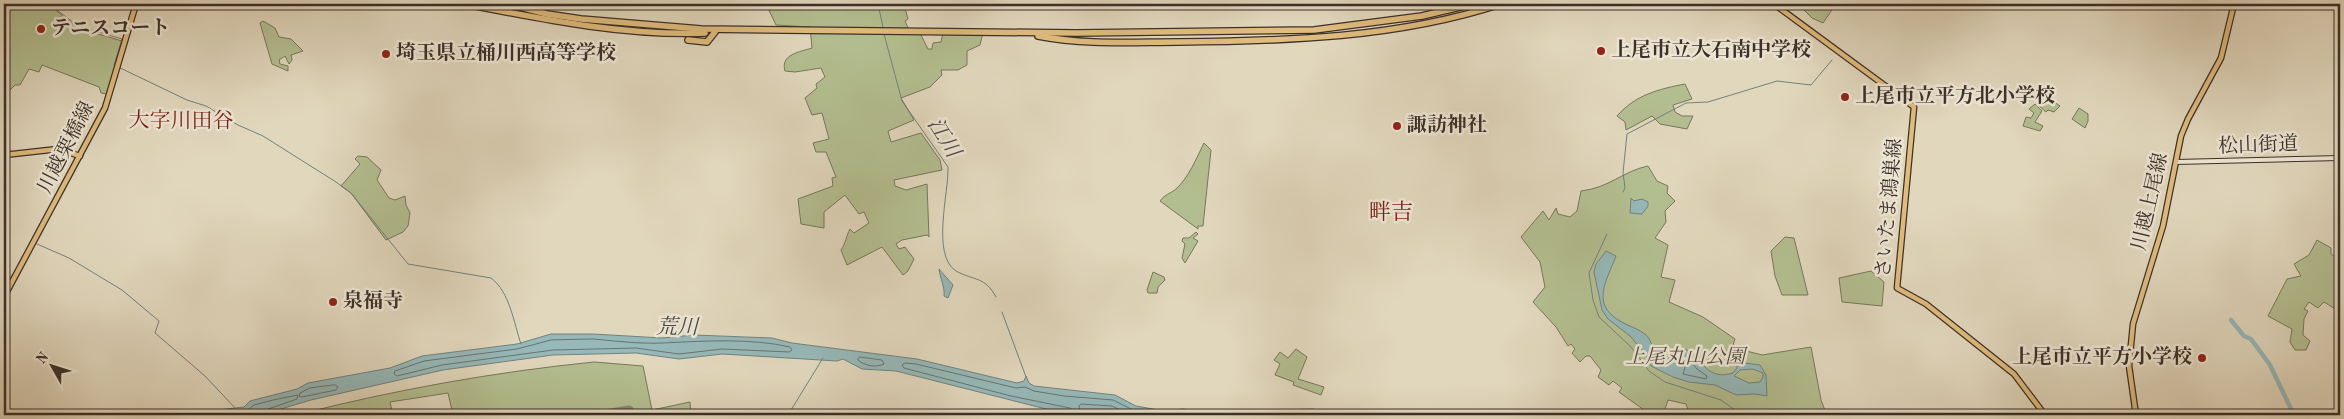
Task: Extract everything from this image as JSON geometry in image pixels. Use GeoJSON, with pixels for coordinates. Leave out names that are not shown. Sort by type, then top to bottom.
{"type":"FeatureCollection","features":[{"type":"Feature","properties":{"kind":"highway"},"geometry":{"type":"LineString","coordinates":[[465,4],[577,25],[677,33],[762,30]]}},
{"type":"Feature","properties":{"kind":"highway"},"geometry":{"type":"LineString","coordinates":[[508,4],[547,14],[588,20],[701,30],[1023,33],[1292,32],[1422,16],[1473,4]]}},
{"type":"Feature","properties":{"kind":"highway"},"geometry":{"type":"LineString","coordinates":[[1023,33],[1076,41],[1110,42],[1290,40],[1402,28],[1502,4]]}},
{"type":"Feature","properties":{"kind":"highway"},"geometry":{"type":"LineString","coordinates":[[688,40],[707,42],[715,32]]}},
{"type":"Feature","properties":{"kind":"main road","name":"川越栗橋線"},"geometry":{"type":"LineString","coordinates":[[4,297],[105,108],[136,4]]}},
{"type":"Feature","properties":{"kind":"main road","name":"さいたま鴻巣線"},"geometry":{"type":"LineString","coordinates":[[1774,4],[1914,107],[1897,288],[1926,304],[2014,374],[2045,415]]}},
{"type":"Feature","properties":{"kind":"main road","name":"川越上尾線"},"geometry":{"type":"LineString","coordinates":[[2136,415],[2129,366],[2130,335],[2163,226],[2185,124],[2221,58],[2234,4]]}},
{"type":"Feature","properties":{"kind":"main road"},"geometry":{"type":"LineString","coordinates":[[4,155],[58,149],[80,156]]}},
{"type":"Feature","properties":{"kind":"main road","name":"松山街道"},"geometry":{"type":"LineString","coordinates":[[2176,162],[2340,158]]}},
{"type":"Feature","properties":{"kind":"green space"},"geometry":{"type":"Polygon","coordinates":[[[4,4],[48,4],[78,28],[122,41],[107,94],[101,93],[99,87],[42,65],[39,72],[29,69],[20,85],[15,85],[4,96],[4,4]]]}},
{"type":"Feature","properties":{"kind":"green space"},"geometry":{"type":"Polygon","coordinates":[[[766,4],[909,4],[905,8],[908,19],[905,21],[909,30],[918,29],[928,49],[932,49],[933,43],[941,42],[943,33],[983,33],[980,45],[967,51],[967,65],[958,70],[941,70],[942,75],[930,87],[901,98],[914,120],[888,131],[891,142],[921,133],[940,160],[942,170],[894,180],[895,186],[906,190],[927,184],[929,237],[927,235],[902,240],[896,244],[899,249],[905,247],[914,259],[908,271],[903,275],[882,247],[847,265],[841,250],[850,229],[854,233],[869,223],[864,212],[859,214],[845,195],[824,212],[824,228],[801,224],[798,199],[833,186],[832,178],[836,177],[826,152],[816,152],[813,143],[829,139],[822,113],[812,115],[805,98],[817,88],[816,84],[825,77],[821,68],[795,72],[785,71],[784,65],[788,57],[812,48],[810,27],[776,25],[766,4]]]}},
{"type":"Feature","properties":{"kind":"green space"},"geometry":{"type":"Polygon","coordinates":[[[1798,4],[1836,4],[1823,23],[1812,18],[1798,4]]]}},
{"type":"Feature","properties":{"kind":"green space"},"geometry":{"type":"Polygon","coordinates":[[[263,21],[275,28],[279,37],[291,39],[303,51],[291,55],[292,60],[289,64],[285,56],[279,60],[280,64],[288,66],[288,71],[272,64],[260,23],[263,21]]]}},
{"type":"Feature","properties":{"kind":"green space"},"geometry":{"type":"Polygon","coordinates":[[[1685,84],[1692,99],[1673,105],[1675,112],[1682,116],[1693,116],[1687,129],[1660,124],[1652,116],[1626,130],[1625,122],[1617,116],[1632,103],[1648,94],[1685,84]]]}},
{"type":"Feature","properties":{"kind":"green space"},"geometry":{"type":"Polygon","coordinates":[[[2044,95],[2060,106],[2054,112],[2048,110],[2046,112],[2037,104],[2044,95]]]}},
{"type":"Feature","properties":{"kind":"green space"},"geometry":{"type":"Polygon","coordinates":[[[2035,104],[2042,111],[2035,122],[2043,126],[2040,131],[2023,126],[2026,117],[2031,118],[2034,113],[2029,109],[2035,104]]]}},
{"type":"Feature","properties":{"kind":"green space"},"geometry":{"type":"Polygon","coordinates":[[[2079,108],[2088,114],[2085,128],[2072,119],[2079,108]]]}},
{"type":"Feature","properties":{"kind":"green space"},"geometry":{"type":"Polygon","coordinates":[[[1204,143],[1211,150],[1203,226],[1198,226],[1198,229],[1160,201],[1176,189],[1185,179],[1204,143]]]}},
{"type":"Feature","properties":{"kind":"green space"},"geometry":{"type":"Polygon","coordinates":[[[358,156],[367,157],[381,170],[377,180],[389,198],[395,200],[405,196],[406,205],[410,213],[408,226],[403,232],[386,240],[351,193],[341,186],[360,164],[355,159],[358,156]]]}},
{"type":"Feature","properties":{"kind":"green space","name":"上尾丸山公園"},"geometry":{"type":"Polygon","coordinates":[[[1648,166],[1657,181],[1668,186],[1667,193],[1675,201],[1665,211],[1666,222],[1655,238],[1668,245],[1661,277],[1675,280],[1669,302],[1703,317],[1735,339],[1733,345],[1735,348],[1762,355],[1811,347],[1825,415],[1690,415],[1686,404],[1668,400],[1663,415],[1651,415],[1619,392],[1622,388],[1613,381],[1609,385],[1598,377],[1601,370],[1590,356],[1586,356],[1580,362],[1572,353],[1575,349],[1571,344],[1568,346],[1556,327],[1533,302],[1545,287],[1540,262],[1521,237],[1543,211],[1549,220],[1556,208],[1558,214],[1570,217],[1577,211],[1581,191],[1600,187],[1639,168],[1648,166]]]}},
{"type":"Feature","properties":{"kind":"green space"},"geometry":{"type":"Polygon","coordinates":[[[1196,232],[1198,234],[1193,238],[1198,241],[1185,263],[1182,258],[1185,244],[1182,241],[1183,238],[1189,238],[1196,232]]]}},
{"type":"Feature","properties":{"kind":"green space"},"geometry":{"type":"Polygon","coordinates":[[[1785,237],[1794,238],[1808,295],[1782,295],[1775,276],[1771,251],[1785,237]]]}},
{"type":"Feature","properties":{"kind":"green space"},"geometry":{"type":"Polygon","coordinates":[[[2317,240],[2331,248],[2331,254],[2340,260],[2340,312],[2324,302],[2318,308],[2309,302],[2304,309],[2308,311],[2304,319],[2303,335],[2310,341],[2306,350],[2295,350],[2290,342],[2292,329],[2268,316],[2287,279],[2301,276],[2294,264],[2309,255],[2317,240]]]}},
{"type":"Feature","properties":{"kind":"green space"},"geometry":{"type":"Polygon","coordinates":[[[1871,271],[1884,282],[1882,306],[1842,302],[1839,278],[1871,271]]]}},
{"type":"Feature","properties":{"kind":"green space"},"geometry":{"type":"Polygon","coordinates":[[[1153,272],[1164,277],[1165,280],[1158,287],[1157,293],[1148,293],[1147,290],[1153,272]]]}},
{"type":"Feature","properties":{"kind":"green space"},"geometry":{"type":"Polygon","coordinates":[[[1296,349],[1307,357],[1298,379],[1324,387],[1321,395],[1293,385],[1294,382],[1275,375],[1280,364],[1274,360],[1280,352],[1288,358],[1296,349]]]}},
{"type":"Feature","properties":{"kind":"green space"},"geometry":{"type":"Polygon","coordinates":[[[594,362],[643,366],[652,410],[690,402],[691,415],[634,415],[632,407],[580,415],[453,415],[448,393],[390,402],[393,415],[296,415],[444,383],[594,362]]]}},
{"type":"Feature","properties":{"kind":"water"},"geometry":{"type":"Polygon","coordinates":[[[1631,198],[1634,201],[1642,199],[1648,202],[1648,206],[1642,214],[1630,213],[1631,198]]]}},
{"type":"Feature","properties":{"kind":"water"},"geometry":{"type":"Polygon","coordinates":[[[1606,251],[1616,256],[1603,291],[1605,307],[1620,321],[1645,334],[1658,353],[1667,355],[1680,350],[1687,350],[1711,372],[1724,375],[1733,373],[1737,368],[1737,362],[1760,365],[1766,375],[1767,396],[1755,394],[1736,395],[1715,385],[1689,382],[1673,377],[1651,366],[1646,355],[1630,336],[1608,319],[1602,310],[1594,272],[1596,264],[1606,251]],[[1753,369],[1740,370],[1734,376],[1749,383],[1760,382],[1763,373],[1753,369]]]}},
{"type":"Feature","properties":{"kind":"water"},"geometry":{"type":"Polygon","coordinates":[[[939,269],[953,285],[948,298],[944,296],[939,269]]]}},
{"type":"Feature","properties":{"kind":"water"},"geometry":{"type":"Polygon","coordinates":[[[551,334],[593,334],[662,338],[694,335],[772,338],[792,343],[917,359],[1017,383],[1024,381],[1026,376],[1029,383],[1034,386],[1115,395],[1136,406],[1164,411],[1183,409],[1214,414],[1274,414],[1280,410],[1313,409],[1324,415],[1091,415],[1054,411],[896,371],[862,369],[843,359],[837,361],[722,354],[679,359],[636,353],[553,355],[443,370],[311,400],[261,415],[175,415],[244,407],[250,401],[297,389],[308,383],[390,368],[422,356],[517,344],[551,334]]]}},
{"type":"Feature","properties":{"kind":"waterway"},"geometry":{"type":"LineString","coordinates":[[49,4],[78,26],[122,39],[114,65],[187,100],[206,106],[238,125],[263,136],[336,182],[351,193],[408,264],[491,278],[503,291],[521,344]]}},
{"type":"Feature","properties":{"kind":"waterway","name":"江川"},"geometry":{"type":"LineString","coordinates":[[878,4],[883,27]]}},
{"type":"Feature","properties":{"kind":"waterway","name":"江川"},"geometry":{"type":"LineString","coordinates":[[884,34],[902,101],[948,167],[943,222],[944,252],[949,263],[956,271],[988,285],[996,297]]}},
{"type":"Feature","properties":{"kind":"waterway"},"geometry":{"type":"LineString","coordinates":[[1623,192],[1625,188],[1623,173],[1627,134],[1686,103],[1708,102],[1777,81],[1811,85],[1832,60]]}},
{"type":"Feature","properties":{"kind":"waterway"},"geometry":{"type":"LineString","coordinates":[[1607,234],[1589,273],[1593,300],[1599,317],[1631,347],[1649,371],[1665,382],[1721,400],[1742,415]]}},
{"type":"Feature","properties":{"kind":"waterway"},"geometry":{"type":"LineString","coordinates":[[37,244],[69,258],[122,290],[159,321],[155,333],[205,376],[236,409]]}},
{"type":"Feature","properties":{"kind":"waterway","name":"江川"},"geometry":{"type":"LineString","coordinates":[[1002,312],[1026,377]]}},
{"type":"Feature","properties":{"kind":"waterway"},"geometry":{"type":"LineString","coordinates":[[2231,320],[2244,336],[2251,339],[2270,365],[2294,415]]}},
{"type":"Feature","properties":{"kind":"waterway"},"geometry":{"type":"LineString","coordinates":[[788,415],[823,358]]}},
{"type":"Feature","properties":{"kind":"taxiway"},"geometry":{"type":"LineString","coordinates":[[593,415],[629,409],[632,415]]}},
{"type":"Feature","properties":{"kind":"place","name":"テニスコート"},"geometry":{"type":"Point","coordinates":[41,29]}},
{"type":"Feature","properties":{"kind":"place","name":"上尾市立大石南中学校"},"geometry":{"type":"Point","coordinates":[1601,51]}},
{"type":"Feature","properties":{"kind":"place","name":"埼玉県立桶川西高等学校"},"geometry":{"type":"Point","coordinates":[386,54]}},
{"type":"Feature","properties":{"kind":"place","name":"上尾市立平方北小学校"},"geometry":{"type":"Point","coordinates":[1845,97]}},
{"type":"Feature","properties":{"kind":"place","name":"諏訪神社"},"geometry":{"type":"Point","coordinates":[1397,126]}},
{"type":"Feature","properties":{"kind":"place","name":"泉福寺"},"geometry":{"type":"Point","coordinates":[333,302]}},
{"type":"Feature","properties":{"kind":"place","name":"上尾市立平方小学校"},"geometry":{"type":"Point","coordinates":[2202,358]}},
{"type":"Feature","properties":{"kind":"district","name":"大字川田谷"},"geometry":{"type":"Point","coordinates":[181,121]}},
{"type":"Feature","properties":{"kind":"district","name":"畔吉"},"geometry":{"type":"Point","coordinates":[1391,213]}},
{"type":"Feature","properties":{"kind":"water label","name":"荒川"},"geometry":{"type":"Point","coordinates":[677,328]}}]}
